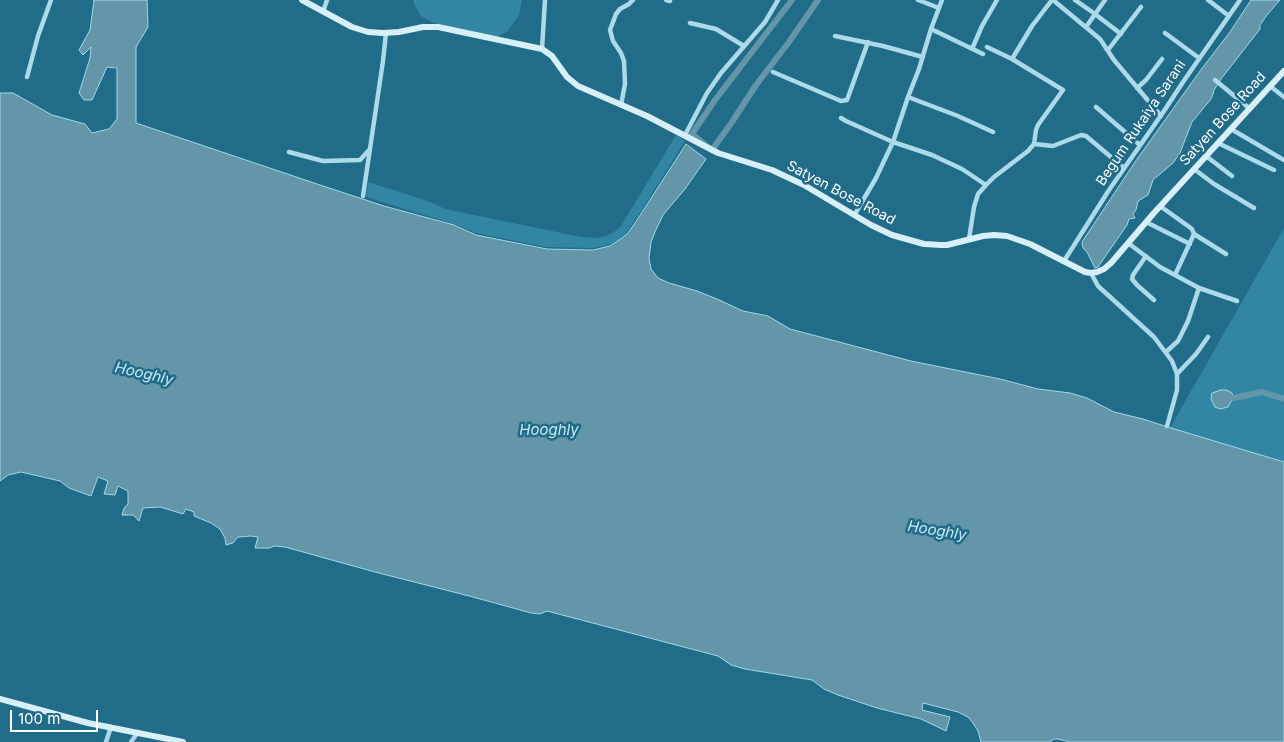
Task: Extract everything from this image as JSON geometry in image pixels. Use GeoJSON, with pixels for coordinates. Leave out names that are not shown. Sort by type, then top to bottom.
{"type":"FeatureCollection","features":[{"type":"Feature","properties":{"kind":"main road"},"geometry":{"type":"LineString","coordinates":[[302,0],[323,12],[368,32],[386,33],[438,27],[542,49]]}},
{"type":"Feature","properties":{"kind":"main road","name":"Satyen Bose Road"},"geometry":{"type":"LineString","coordinates":[[542,49],[552,56],[567,77],[578,86],[647,116],[718,153],[772,170],[804,185],[871,225],[892,235],[924,244],[947,245],[982,236],[1007,236],[1030,244],[1085,272],[1091,273],[1104,269],[1114,259],[1284,71]]}},
{"type":"Feature","properties":{"kind":"main road"},"geometry":{"type":"LineString","coordinates":[[0,699],[88,723],[183,742]]}},
{"type":"Feature","properties":{"kind":"street"},"geometry":{"type":"LineString","coordinates":[[27,78],[38,36],[51,0]]}},
{"type":"Feature","properties":{"kind":"street"},"geometry":{"type":"LineString","coordinates":[[323,12],[327,0]]}},
{"type":"Feature","properties":{"kind":"street"},"geometry":{"type":"LineString","coordinates":[[542,49],[545,0]]}},
{"type":"Feature","properties":{"kind":"street"},"geometry":{"type":"LineString","coordinates":[[621,106],[624,84],[624,61],[610,30],[616,14],[633,0]]}},
{"type":"Feature","properties":{"kind":"street"},"geometry":{"type":"LineString","coordinates":[[687,136],[707,93],[721,73],[765,22],[778,0]]}},
{"type":"Feature","properties":{"kind":"street"},"geometry":{"type":"LineString","coordinates":[[918,0],[939,8]]}},
{"type":"Feature","properties":{"kind":"street"},"geometry":{"type":"LineString","coordinates":[[855,214],[876,178],[893,142],[942,0]]}},
{"type":"Feature","properties":{"kind":"street"},"geometry":{"type":"LineString","coordinates":[[972,49],[982,26],[997,0]]}},
{"type":"Feature","properties":{"kind":"street"},"geometry":{"type":"LineString","coordinates":[[1012,59],[1032,26],[1052,0],[1100,39],[1114,60],[1160,116]]}},
{"type":"Feature","properties":{"kind":"street"},"geometry":{"type":"LineString","coordinates":[[1075,0],[1121,34]]}},
{"type":"Feature","properties":{"kind":"street"},"geometry":{"type":"LineString","coordinates":[[1086,27],[1105,0]]}},
{"type":"Feature","properties":{"kind":"street"},"geometry":{"type":"LineString","coordinates":[[1208,0],[1229,16]]}},
{"type":"Feature","properties":{"kind":"street","name":"Begum Rukaiya Sarani"},"geometry":{"type":"LineString","coordinates":[[1064,261],[1124,168],[1240,0]]}},
{"type":"Feature","properties":{"kind":"street"},"geometry":{"type":"LineString","coordinates":[[1108,50],[1141,8]]}},
{"type":"Feature","properties":{"kind":"street"},"geometry":{"type":"LineString","coordinates":[[690,23],[716,29],[744,46]]}},
{"type":"Feature","properties":{"kind":"street"},"geometry":{"type":"LineString","coordinates":[[932,29],[983,54]]}},
{"type":"Feature","properties":{"kind":"street"},"geometry":{"type":"LineString","coordinates":[[363,196],[386,33]]}},
{"type":"Feature","properties":{"kind":"street"},"geometry":{"type":"LineString","coordinates":[[1165,33],[1199,58]]}},
{"type":"Feature","properties":{"kind":"street"},"geometry":{"type":"LineString","coordinates":[[835,36],[868,42],[923,57]]}},
{"type":"Feature","properties":{"kind":"street"},"geometry":{"type":"LineString","coordinates":[[773,72],[841,101],[847,100],[868,42]]}},
{"type":"Feature","properties":{"kind":"street"},"geometry":{"type":"LineString","coordinates":[[969,239],[978,194],[1034,144],[1038,125],[1063,90],[987,46]]}},
{"type":"Feature","properties":{"kind":"street"},"geometry":{"type":"LineString","coordinates":[[1137,88],[1154,71],[1162,59]]}},
{"type":"Feature","properties":{"kind":"street"},"geometry":{"type":"LineString","coordinates":[[1215,80],[1249,108]]}},
{"type":"Feature","properties":{"kind":"street"},"geometry":{"type":"LineString","coordinates":[[1270,86],[1284,97]]}},
{"type":"Feature","properties":{"kind":"street"},"geometry":{"type":"LineString","coordinates":[[908,97],[993,132]]}},
{"type":"Feature","properties":{"kind":"street"},"geometry":{"type":"LineString","coordinates":[[1096,107],[1140,145]]}},
{"type":"Feature","properties":{"kind":"street"},"geometry":{"type":"LineString","coordinates":[[841,118],[893,142],[932,155],[986,185]]}},
{"type":"Feature","properties":{"kind":"street"},"geometry":{"type":"LineString","coordinates":[[1231,129],[1284,160]]}},
{"type":"Feature","properties":{"kind":"street"},"geometry":{"type":"LineString","coordinates":[[1034,144],[1053,146],[1081,135],[1086,136],[1124,168]]}},
{"type":"Feature","properties":{"kind":"street"},"geometry":{"type":"LineString","coordinates":[[1218,143],[1274,170]]}},
{"type":"Feature","properties":{"kind":"street"},"geometry":{"type":"LineString","coordinates":[[289,152],[323,161],[360,160],[370,149]]}},
{"type":"Feature","properties":{"kind":"street"},"geometry":{"type":"LineString","coordinates":[[1206,156],[1232,176]]}},
{"type":"Feature","properties":{"kind":"street"},"geometry":{"type":"LineString","coordinates":[[1194,169],[1214,184],[1254,208]]}},
{"type":"Feature","properties":{"kind":"street"},"geometry":{"type":"LineString","coordinates":[[1160,206],[1188,226],[1194,234],[1226,254]]}},
{"type":"Feature","properties":{"kind":"street"},"geometry":{"type":"LineString","coordinates":[[1146,222],[1190,244]]}},
{"type":"Feature","properties":{"kind":"street"},"geometry":{"type":"LineString","coordinates":[[1175,275],[1194,234]]}},
{"type":"Feature","properties":{"kind":"street"},"geometry":{"type":"LineString","coordinates":[[1128,243],[1160,267],[1199,288],[1237,301]]}},
{"type":"Feature","properties":{"kind":"street"},"geometry":{"type":"LineString","coordinates":[[1146,256],[1132,279],[1137,286],[1154,300]]}},
{"type":"Feature","properties":{"kind":"street"},"geometry":{"type":"LineString","coordinates":[[1091,273],[1098,286],[1154,337],[1174,366],[1177,374],[1177,390],[1167,426]]}},
{"type":"Feature","properties":{"kind":"street"},"geometry":{"type":"LineString","coordinates":[[1166,352],[1178,340],[1192,311],[1199,288]]}},
{"type":"Feature","properties":{"kind":"street"},"geometry":{"type":"LineString","coordinates":[[1177,374],[1192,360],[1208,337]]}},
{"type":"Feature","properties":{"kind":"street"},"geometry":{"type":"LineString","coordinates":[[106,742],[111,727]]}},
{"type":"Feature","properties":{"kind":"street"},"geometry":{"type":"LineString","coordinates":[[131,742],[138,732]]}},
{"type":"Feature","properties":{"kind":"shaded area"},"geometry":{"type":"Polygon","coordinates":[[[413,0],[522,0],[519,15],[507,32],[489,37],[445,27],[432,22],[421,16],[413,0]]]}},
{"type":"Feature","properties":{"kind":"shaded area"},"geometry":{"type":"Polygon","coordinates":[[[676,135],[685,141],[639,214],[626,233],[612,244],[603,246],[592,248],[546,247],[476,233],[457,225],[366,197],[368,182],[428,201],[445,209],[581,237],[604,237],[621,226],[676,135]]]}},
{"type":"Feature","properties":{"kind":"shaded area"},"geometry":{"type":"Polygon","coordinates":[[[1284,228],[1284,462],[1170,428],[1284,228]]]}},
{"type":"Feature","properties":{"kind":"water","name":"Hooghly"},"geometry":{"type":"Polygon","coordinates":[[[94,0],[147,0],[148,27],[136,47],[136,123],[384,206],[454,225],[476,235],[547,249],[593,250],[610,246],[627,234],[686,144],[706,159],[685,189],[663,215],[655,232],[651,242],[649,258],[651,269],[658,278],[697,291],[743,311],[768,316],[790,329],[911,361],[1000,379],[1038,389],[1070,393],[1087,398],[1114,412],[1284,462],[1284,742],[1070,742],[1054,739],[1049,742],[981,742],[978,731],[973,723],[968,717],[958,712],[923,703],[922,710],[950,717],[946,731],[921,719],[877,708],[838,695],[824,689],[812,680],[745,669],[731,665],[718,656],[547,611],[540,614],[531,613],[285,547],[255,548],[258,537],[238,537],[233,543],[226,545],[225,538],[220,529],[194,516],[194,512],[186,509],[183,514],[160,507],[143,508],[139,521],[133,515],[122,515],[124,508],[128,504],[128,491],[118,486],[115,495],[104,494],[108,481],[98,477],[91,496],[69,488],[60,481],[21,472],[8,475],[0,481],[0,93],[13,93],[52,115],[85,124],[92,133],[109,129],[117,119],[117,68],[107,67],[92,100],[84,100],[79,93],[90,58],[91,47],[83,55],[79,50],[90,30],[94,0]]]}},
{"type":"Feature","properties":{"kind":"water"},"geometry":{"type":"Polygon","coordinates":[[[1251,0],[1280,0],[1221,79],[1211,99],[1192,122],[1180,153],[1173,163],[1153,180],[1148,195],[1138,201],[1133,214],[1135,218],[1129,219],[1127,225],[1098,267],[1095,268],[1083,248],[1082,242],[1135,162],[1230,32],[1251,0]]]}},
{"type":"Feature","properties":{"kind":"water"},"geometry":{"type":"Polygon","coordinates":[[[1221,390],[1232,393],[1233,398],[1228,407],[1220,409],[1215,407],[1211,399],[1212,393],[1221,390]]]}},
{"type":"Feature","properties":{"kind":"waterway"},"geometry":{"type":"LineString","coordinates":[[792,0],[715,100],[692,134],[712,150],[756,85],[818,0]]}},
{"type":"Feature","properties":{"kind":"waterway"},"geometry":{"type":"LineString","coordinates":[[1233,398],[1262,392],[1284,399]]}}]}
